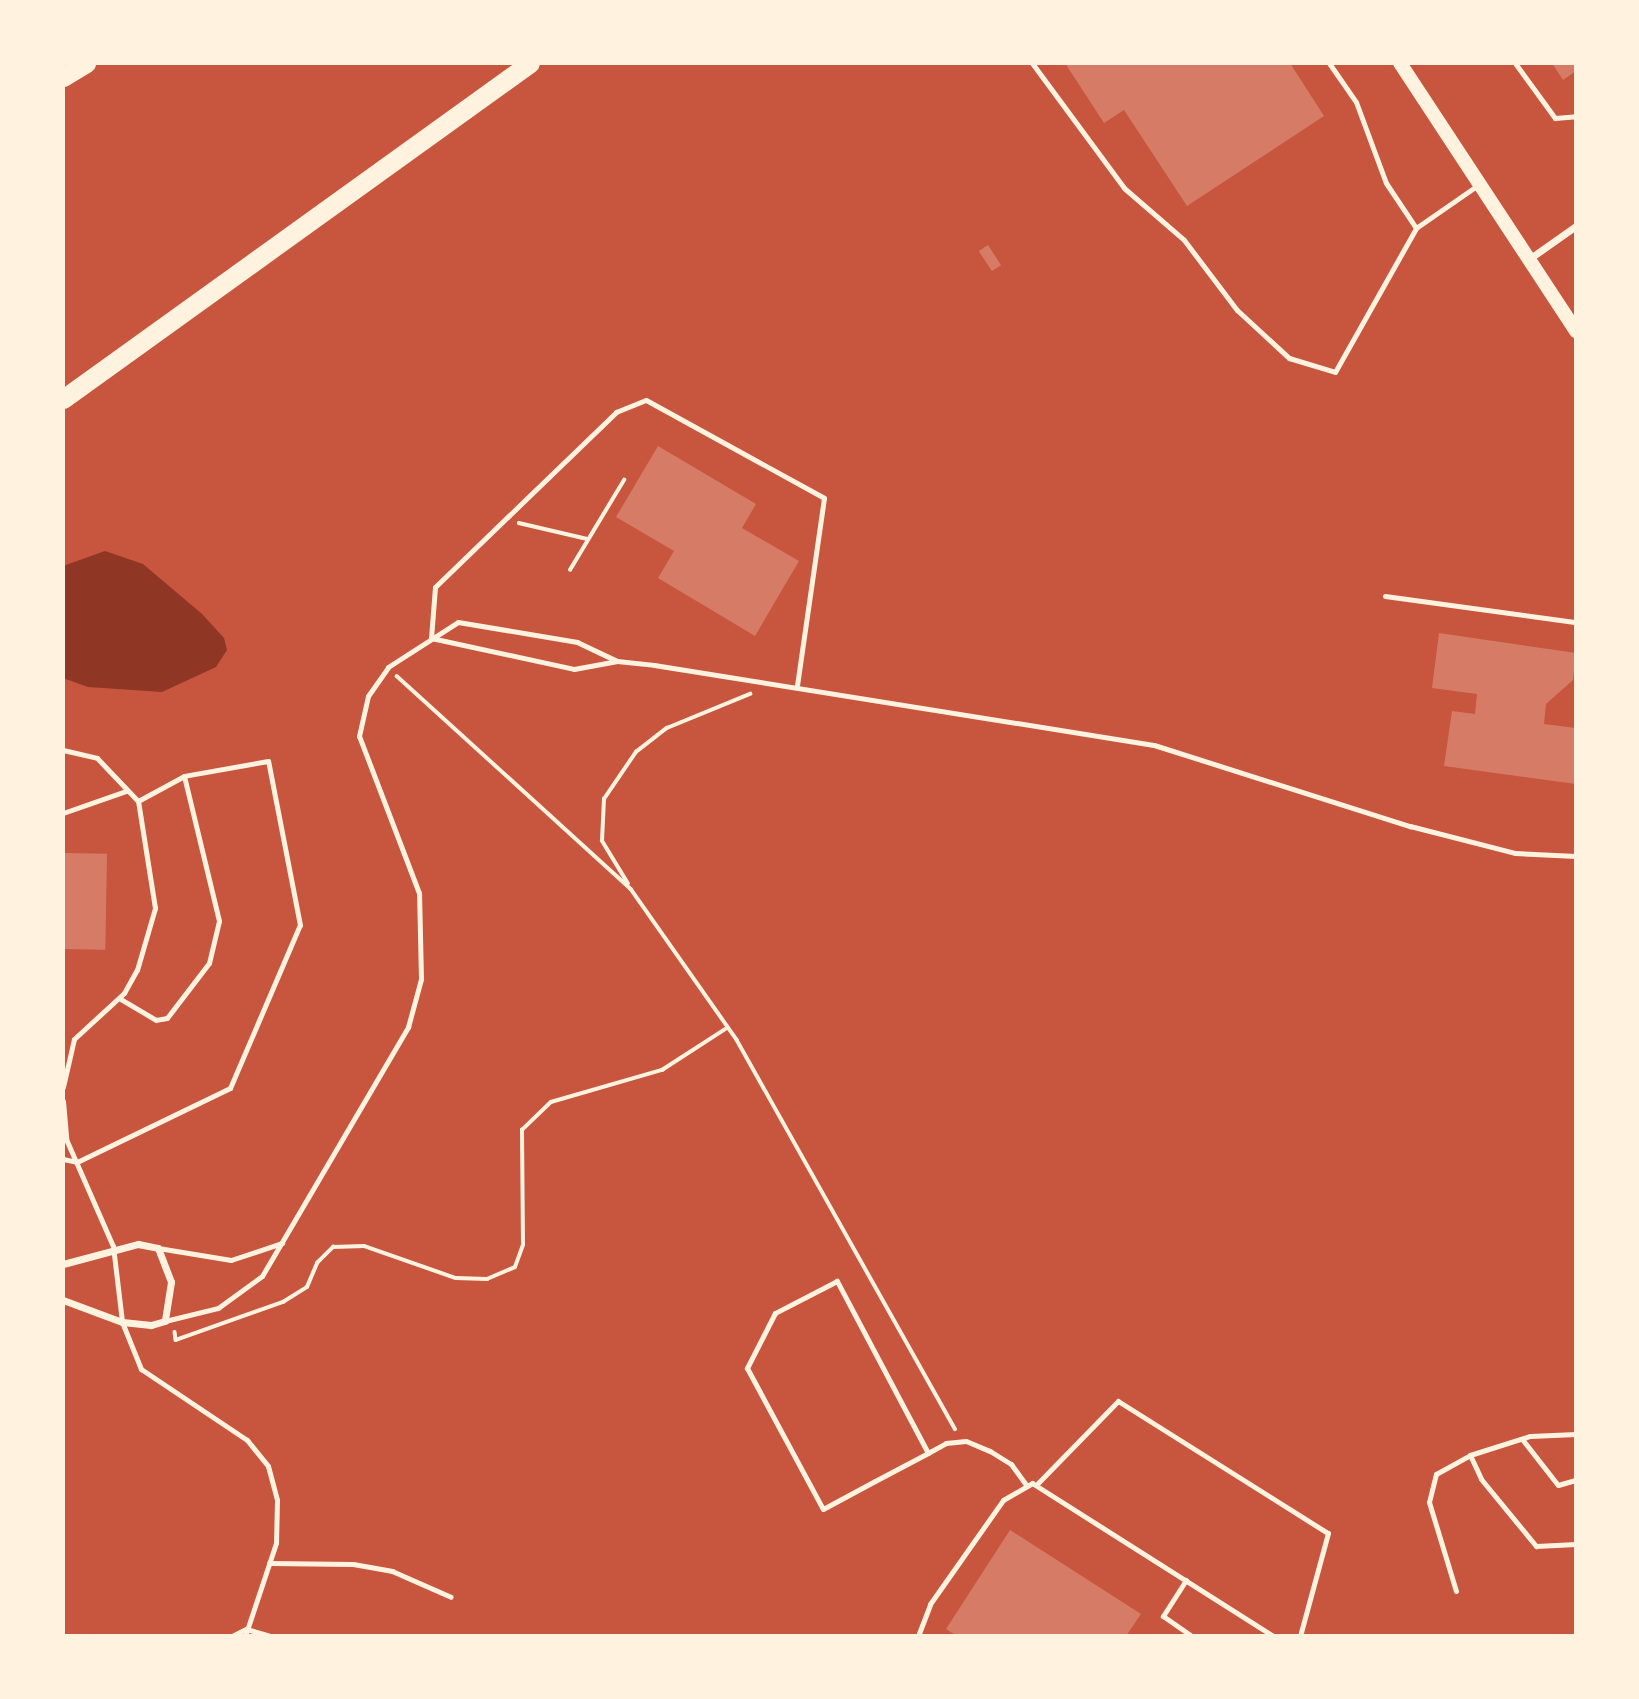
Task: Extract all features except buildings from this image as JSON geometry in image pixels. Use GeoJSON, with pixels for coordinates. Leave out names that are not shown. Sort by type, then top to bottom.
{"type":"FeatureCollection","features":[{"type":"Feature","properties":{"kind":"highway"},"geometry":{"type":"LineString","coordinates":[[63,77],[86,63]]}},
{"type":"Feature","properties":{"kind":"highway"},"geometry":{"type":"LineString","coordinates":[[63,400],[530,63]]}},
{"type":"Feature","properties":{"kind":"main road"},"geometry":{"type":"LineString","coordinates":[[1400,63],[1576,331]]}},
{"type":"Feature","properties":{"kind":"street"},"geometry":{"type":"LineString","coordinates":[[1529,259],[1576,226]]}},
{"type":"Feature","properties":{"kind":"street"},"geometry":{"type":"LineString","coordinates":[[63,1264],[94,1260],[113,1246],[158,1248],[170,1268],[169,1320],[122,1322],[84,1303],[63,1300]]}},
{"type":"Feature","properties":{"kind":"lane"},"geometry":{"type":"LineString","coordinates":[[1032,63],[1124,188],[1184,240],[1237,310],[1289,358],[1335,372],[1416,228],[1479,184]]}},
{"type":"Feature","properties":{"kind":"lane"},"geometry":{"type":"LineString","coordinates":[[1329,63],[1356,102],[1386,183],[1416,228]]}},
{"type":"Feature","properties":{"kind":"lane"},"geometry":{"type":"LineString","coordinates":[[1515,63],[1555,118],[1576,116]]}},
{"type":"Feature","properties":{"kind":"lane"},"geometry":{"type":"LineString","coordinates":[[431,638],[435,587],[616,412],[646,400],[824,498],[797,685]]}},
{"type":"Feature","properties":{"kind":"lane"},"geometry":{"type":"LineString","coordinates":[[1385,596],[1576,622]]}},
{"type":"Feature","properties":{"kind":"lane"},"geometry":{"type":"LineString","coordinates":[[169,1320],[206,1312],[241,1293],[282,1243],[408,1027],[421,979],[419,893],[359,736],[368,695],[388,667],[458,622],[577,642],[617,661],[797,685],[1154,745],[1436,833],[1515,853],[1576,856]]}},
{"type":"Feature","properties":{"kind":"lane"},"geometry":{"type":"LineString","coordinates":[[431,638],[574,669],[617,661]]}},
{"type":"Feature","properties":{"kind":"lane"},"geometry":{"type":"LineString","coordinates":[[63,750],[97,758],[126,792],[138,801],[155,908],[137,971],[119,998],[74,1039],[64,1069],[63,1087]]}},
{"type":"Feature","properties":{"kind":"lane"},"geometry":{"type":"LineString","coordinates":[[63,1159],[77,1162],[230,1088],[300,925],[268,761],[184,776],[138,801]]}},
{"type":"Feature","properties":{"kind":"lane"},"geometry":{"type":"LineString","coordinates":[[119,998],[156,1020],[167,1018],[209,963],[219,921],[184,776]]}},
{"type":"Feature","properties":{"kind":"lane"},"geometry":{"type":"LineString","coordinates":[[63,813],[126,792]]}},
{"type":"Feature","properties":{"kind":"lane"},"geometry":{"type":"LineString","coordinates":[[63,1101],[66,1139],[113,1246],[122,1322],[141,1369],[247,1440],[268,1466],[277,1500],[269,1563],[246,1633]]}},
{"type":"Feature","properties":{"kind":"lane"},"geometry":{"type":"LineString","coordinates":[[158,1248],[231,1261],[282,1243]]}},
{"type":"Feature","properties":{"kind":"lane"},"geometry":{"type":"LineString","coordinates":[[928,1453],[837,1281],[775,1313],[747,1368],[823,1508],[928,1453],[962,1441],[1011,1464],[1026,1485]]}},
{"type":"Feature","properties":{"kind":"lane"},"geometry":{"type":"LineString","coordinates":[[1037,1484],[1118,1401],[1328,1533],[1300,1636]]}},
{"type":"Feature","properties":{"kind":"lane"},"geometry":{"type":"LineString","coordinates":[[1456,1591],[1429,1503],[1436,1474],[1470,1455],[1522,1439],[1576,1434]]}},
{"type":"Feature","properties":{"kind":"lane"},"geometry":{"type":"LineString","coordinates":[[1522,1439],[1558,1485],[1576,1480]]}},
{"type":"Feature","properties":{"kind":"lane"},"geometry":{"type":"LineString","coordinates":[[1470,1455],[1481,1479],[1536,1546],[1576,1544]]}},
{"type":"Feature","properties":{"kind":"lane"},"geometry":{"type":"LineString","coordinates":[[918,1636],[930,1604],[1003,1500],[1026,1485],[1037,1484],[1273,1636]]}},
{"type":"Feature","properties":{"kind":"lane"},"geometry":{"type":"LineString","coordinates":[[269,1563],[353,1564],[392,1571],[451,1597]]}},
{"type":"Feature","properties":{"kind":"lane"},"geometry":{"type":"LineString","coordinates":[[1186,1580],[1163,1616],[1192,1636]]}},
{"type":"Feature","properties":{"kind":"lane"},"geometry":{"type":"LineString","coordinates":[[232,1636],[246,1633],[271,1636]]}},
{"type":"Feature","properties":{"kind":"path"},"geometry":{"type":"LineString","coordinates":[[569,570],[624,480]]}},
{"type":"Feature","properties":{"kind":"path"},"geometry":{"type":"LineString","coordinates":[[506,518],[588,539]]}},
{"type":"Feature","properties":{"kind":"path"},"geometry":{"type":"LineString","coordinates":[[388,667],[631,889]]}},
{"type":"Feature","properties":{"kind":"path"},"geometry":{"type":"LineString","coordinates":[[776,682],[706,707],[636,752],[604,799],[600,815],[602,841],[631,889],[727,1028],[962,1441]]}},
{"type":"Feature","properties":{"kind":"path"},"geometry":{"type":"LineString","coordinates":[[169,1320],[176,1340],[283,1302],[307,1287],[317,1263],[333,1247],[364,1246],[456,1278],[487,1279],[515,1267],[523,1245],[522,1130],[551,1102],[662,1070],[727,1028]]}},
{"type":"Feature","properties":{"kind":"shaded area"},"geometry":{"type":"Polygon","coordinates":[[[105,551],[143,564],[202,614],[224,638],[227,650],[216,667],[162,692],[88,687],[63,678],[63,566],[105,551]]]}}]}
